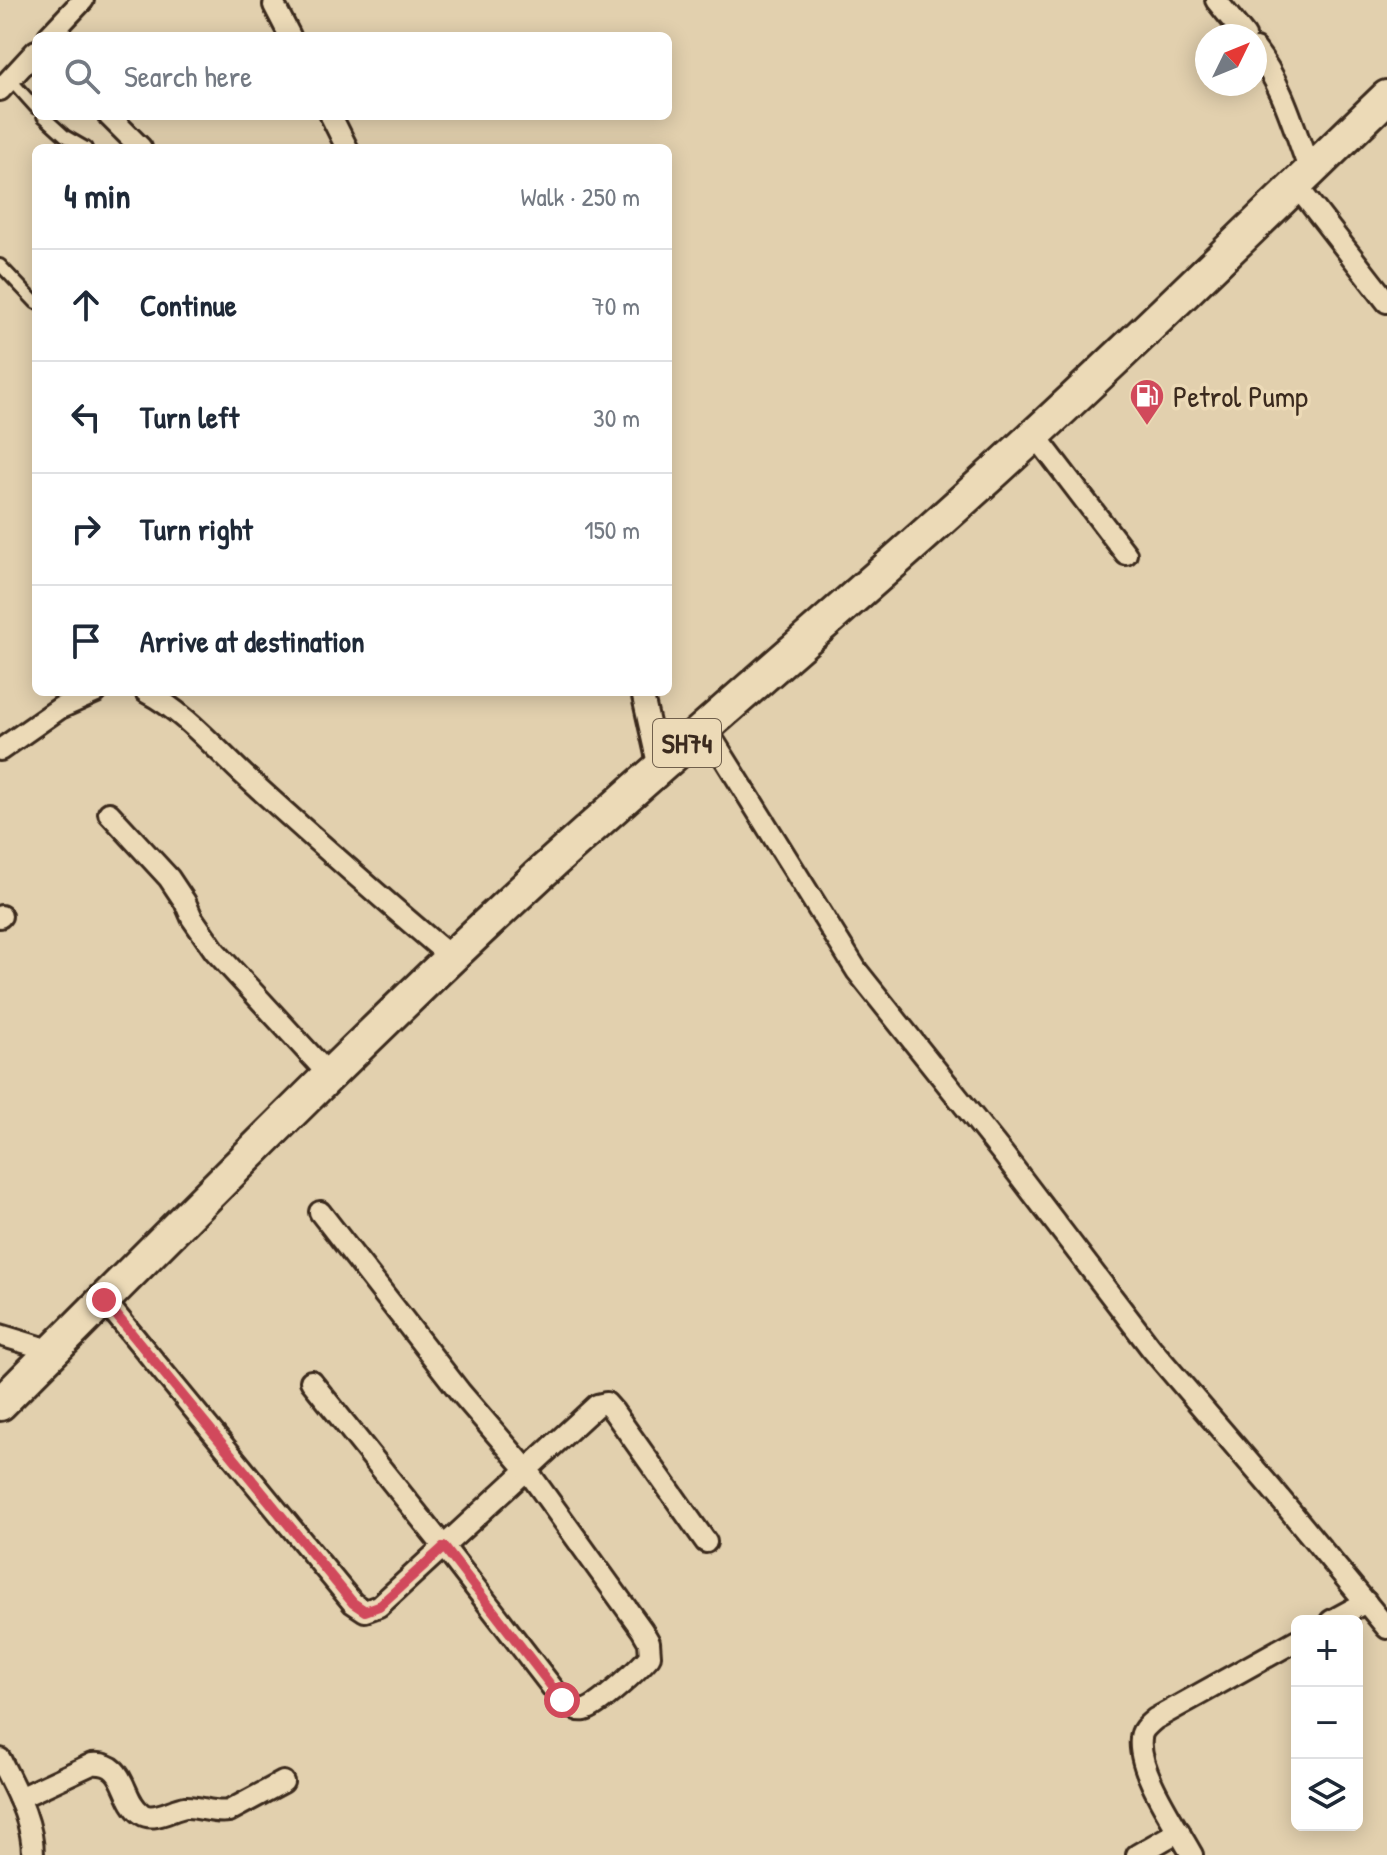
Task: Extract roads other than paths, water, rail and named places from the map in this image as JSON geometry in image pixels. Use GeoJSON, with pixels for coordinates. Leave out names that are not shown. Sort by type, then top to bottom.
{"type":"FeatureCollection","features":[{"type":"Feature","properties":{"kind":"highway","name":"SH74"},"geometry":{"type":"LineString","coordinates":[[0,1404],[225,1177],[451,957],[1035,435],[1387,97]]}},
{"type":"Feature","properties":{"kind":"street"},"geometry":{"type":"LineString","coordinates":[[53,32],[83,0]]}},
{"type":"Feature","properties":{"kind":"street"},"geometry":{"type":"LineString","coordinates":[[1216,0],[1235,24]]}},
{"type":"Feature","properties":{"kind":"street"},"geometry":{"type":"LineString","coordinates":[[274,5],[288,32]]}},
{"type":"Feature","properties":{"kind":"street"},"geometry":{"type":"LineString","coordinates":[[5,85],[32,55]]}},
{"type":"Feature","properties":{"kind":"street"},"geometry":{"type":"LineString","coordinates":[[1267,64],[1280,89],[1303,178],[1387,302]]}},
{"type":"Feature","properties":{"kind":"street"},"geometry":{"type":"LineString","coordinates":[[113,120],[137,144]]}},
{"type":"Feature","properties":{"kind":"street"},"geometry":{"type":"LineString","coordinates":[[333,120],[345,144]]}},
{"type":"Feature","properties":{"kind":"street"},"geometry":{"type":"LineString","coordinates":[[1035,435],[1126,554]]}},
{"type":"Feature","properties":{"kind":"street"},"geometry":{"type":"LineString","coordinates":[[0,750],[60,708],[87,696]]}},
{"type":"Feature","properties":{"kind":"street"},"geometry":{"type":"LineString","coordinates":[[153,696],[192,726],[359,880],[451,957]]}},
{"type":"Feature","properties":{"kind":"street"},"geometry":{"type":"LineString","coordinates":[[643,696],[659,768]]}},
{"type":"Feature","properties":{"kind":"street"},"geometry":{"type":"LineString","coordinates":[[705,727],[857,971],[1013,1166],[1151,1348],[1387,1628]]}},
{"type":"Feature","properties":{"kind":"street"},"geometry":{"type":"LineString","coordinates":[[109,813],[169,878],[215,951],[330,1076]]}},
{"type":"Feature","properties":{"kind":"street"},"geometry":{"type":"LineString","coordinates":[[311,1381],[562,1700],[575,1709],[584,1710],[594,1705],[650,1656],[649,1642],[642,1630],[527,1470],[460,1392],[320,1212]]}},
{"type":"Feature","properties":{"kind":"street"},"geometry":{"type":"LineString","coordinates":[[104,1300],[353,1603],[365,1611],[379,1606],[597,1405],[606,1403],[706,1542]]}},
{"type":"Feature","properties":{"kind":"street"},"geometry":{"type":"LineString","coordinates":[[0,1335],[53,1351]]}},
{"type":"Feature","properties":{"kind":"street"},"geometry":{"type":"LineString","coordinates":[[1342,1615],[1366,1602]]}},
{"type":"Feature","properties":{"kind":"street"},"geometry":{"type":"LineString","coordinates":[[1192,1855],[1153,1786],[1142,1758],[1140,1738],[1145,1727],[1291,1643]]}},
{"type":"Feature","properties":{"kind":"street"},"geometry":{"type":"LineString","coordinates":[[0,1759],[32,1834],[33,1855]]}},
{"type":"Feature","properties":{"kind":"street"},"geometry":{"type":"LineString","coordinates":[[19,1798],[92,1764],[103,1763],[120,1777],[134,1805],[147,1816],[185,1807],[229,1811],[283,1782]]}},
{"type":"Feature","properties":{"kind":"street"},"geometry":{"type":"LineString","coordinates":[[1137,1855],[1179,1831]]}},
{"type":"Feature","properties":{"kind":"lane"},"geometry":{"type":"LineString","coordinates":[[5,85],[32,105]]}},
{"type":"Feature","properties":{"kind":"lane"},"geometry":{"type":"LineString","coordinates":[[47,120],[79,144]]}},
{"type":"Feature","properties":{"kind":"lane"},"geometry":{"type":"LineString","coordinates":[[0,265],[32,299]]}},
{"type":"Feature","properties":{"kind":"place","name":"Petrol Pump"},"geometry":{"type":"Point","coordinates":[1147,427]}}]}
